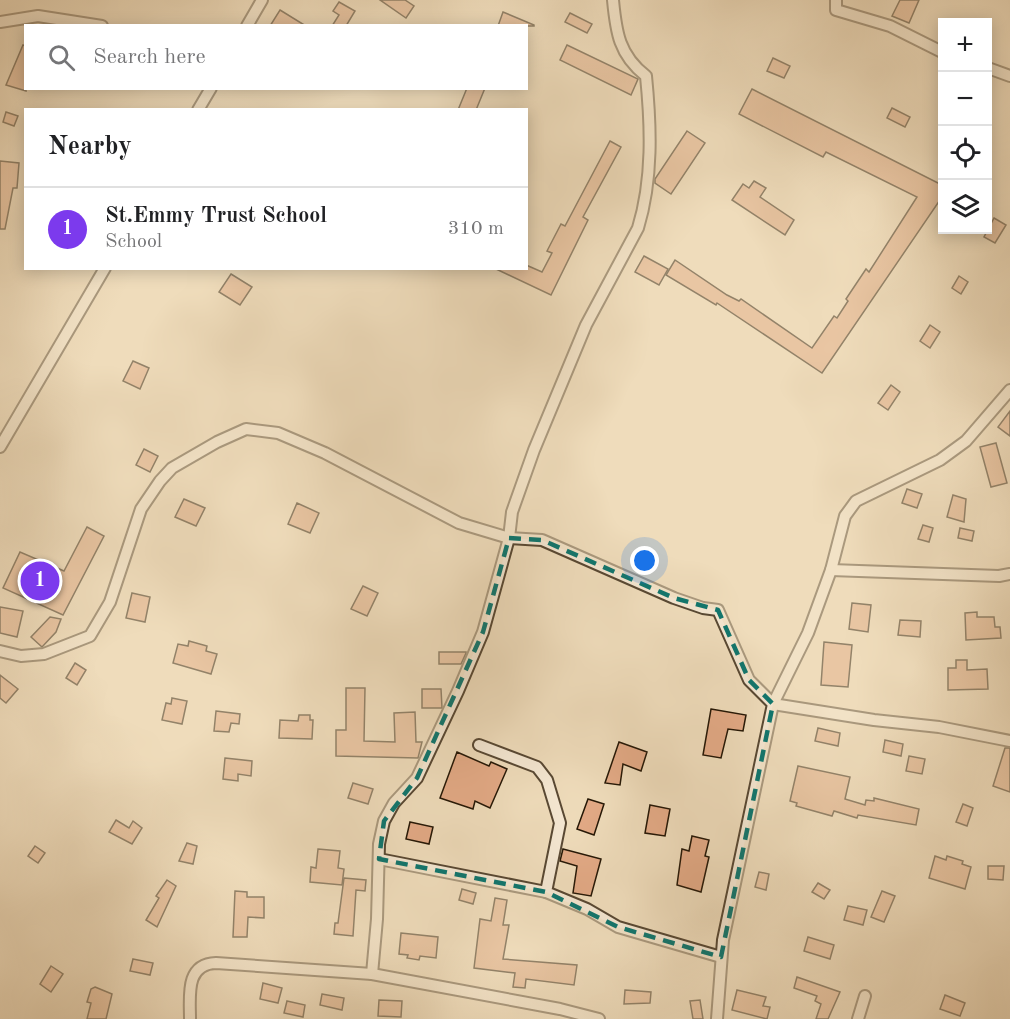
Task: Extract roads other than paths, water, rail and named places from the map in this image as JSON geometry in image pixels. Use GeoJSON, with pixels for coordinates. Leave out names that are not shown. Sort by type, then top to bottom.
{"type":"FeatureCollection","features":[{"type":"Feature","properties":{"kind":"street"},"geometry":{"type":"LineString","coordinates":[[249,24],[262,0]]}},
{"type":"Feature","properties":{"kind":"street"},"geometry":{"type":"LineString","coordinates":[[372,974],[379,844],[384,821],[394,802],[417,778],[483,632],[509,538],[512,512],[538,440],[586,325],[638,228],[643,210],[651,140],[646,76],[631,65],[616,33],[613,0]]}},
{"type":"Feature","properties":{"kind":"street"},"geometry":{"type":"LineString","coordinates":[[836,0],[836,10],[890,26],[938,50]]}},
{"type":"Feature","properties":{"kind":"street"},"geometry":{"type":"LineString","coordinates":[[0,22],[38,16],[89,24]]}},
{"type":"Feature","properties":{"kind":"street"},"geometry":{"type":"LineString","coordinates":[[992,70],[1010,76]]}},
{"type":"Feature","properties":{"kind":"street"},"geometry":{"type":"LineString","coordinates":[[199,108],[206,91]]}},
{"type":"Feature","properties":{"kind":"street"},"geometry":{"type":"LineString","coordinates":[[0,447],[104,270]]}},
{"type":"Feature","properties":{"kind":"street"},"geometry":{"type":"LineString","coordinates":[[717,1019],[721,957],[746,819],[773,704],[808,633],[831,570],[845,516],[856,501],[940,460],[966,441],[1010,390]]}},
{"type":"Feature","properties":{"kind":"street"},"geometry":{"type":"LineString","coordinates":[[0,651],[21,656],[44,654],[90,636],[110,602],[141,508],[160,481],[172,468],[217,442],[246,429],[278,433],[346,464],[459,523],[509,538],[542,540],[674,598],[703,608],[718,610],[749,680],[773,704],[874,720],[939,727],[1010,741]]}},
{"type":"Feature","properties":{"kind":"street"},"geometry":{"type":"LineString","coordinates":[[831,570],[999,576],[1010,574]]}},
{"type":"Feature","properties":{"kind":"street"},"geometry":{"type":"LineString","coordinates":[[479,745],[537,767],[547,780],[560,823],[546,892]]}},
{"type":"Feature","properties":{"kind":"street"},"geometry":{"type":"LineString","coordinates":[[379,859],[546,892],[587,909],[618,927],[721,957]]}},
{"type":"Feature","properties":{"kind":"street"},"geometry":{"type":"LineString","coordinates":[[190,1019],[191,984],[196,969],[205,964],[372,974],[560,1009],[599,1019]]}},
{"type":"Feature","properties":{"kind":"street"},"geometry":{"type":"LineString","coordinates":[[858,1019],[865,996]]}},
{"type":"Feature","properties":{"kind":"place","name":"St.Emmy Trust School"},"geometry":{"type":"Point","coordinates":[40,581]}}]}
